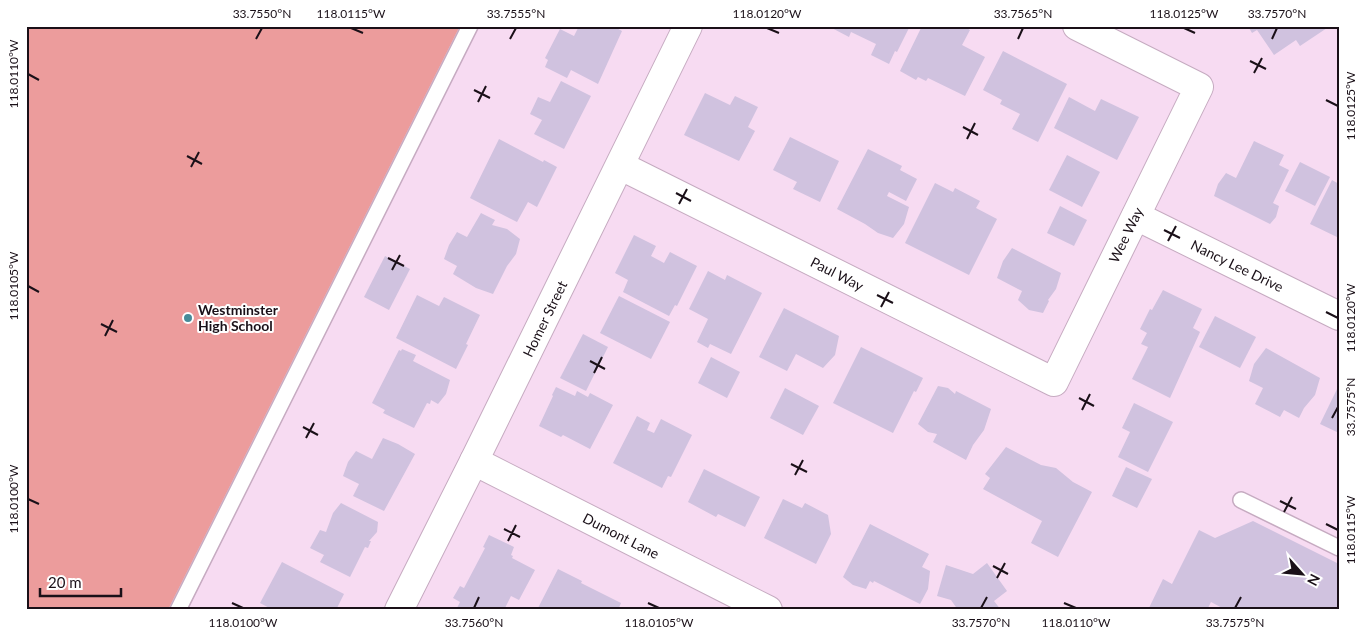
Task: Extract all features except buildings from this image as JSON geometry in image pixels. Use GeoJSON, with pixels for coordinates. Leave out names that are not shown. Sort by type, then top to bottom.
{"type":"FeatureCollection","features":[{"type":"Feature","properties":{"kind":"street","name":"Homer Street"},"geometry":{"type":"LineString","coordinates":[[399,610],[621,166],[688,26]]}},
{"type":"Feature","properties":{"kind":"street","name":"Wee Way"},"geometry":{"type":"LineString","coordinates":[[1054,382],[1200,87],[1076,26]]}},
{"type":"Feature","properties":{"kind":"street","name":"Paul Way"},"geometry":{"type":"LineString","coordinates":[[621,166],[1054,382]]}},
{"type":"Feature","properties":{"kind":"street","name":"Nancy Lee Drive"},"geometry":{"type":"LineString","coordinates":[[1136,216],[1339,316]]}},
{"type":"Feature","properties":{"kind":"street","name":"Dumont Lane"},"geometry":{"type":"LineString","coordinates":[[474,461],[768,610]]}},
{"type":"Feature","properties":{"kind":"lane"},"geometry":{"type":"LineString","coordinates":[[178,610],[470,26]]}},
{"type":"Feature","properties":{"kind":"lane"},"geometry":{"type":"LineString","coordinates":[[1241,500],[1339,548]]}},
{"type":"Feature","properties":{"kind":"shaded area","name":"Westminster High School"},"geometry":{"type":"Polygon","coordinates":[[[26,26],[460,26],[168,610],[26,610],[26,26]]]}},
{"type":"Feature","properties":{"kind":"place","name":"Westminster High School"},"geometry":{"type":"Point","coordinates":[188,318]}}]}
